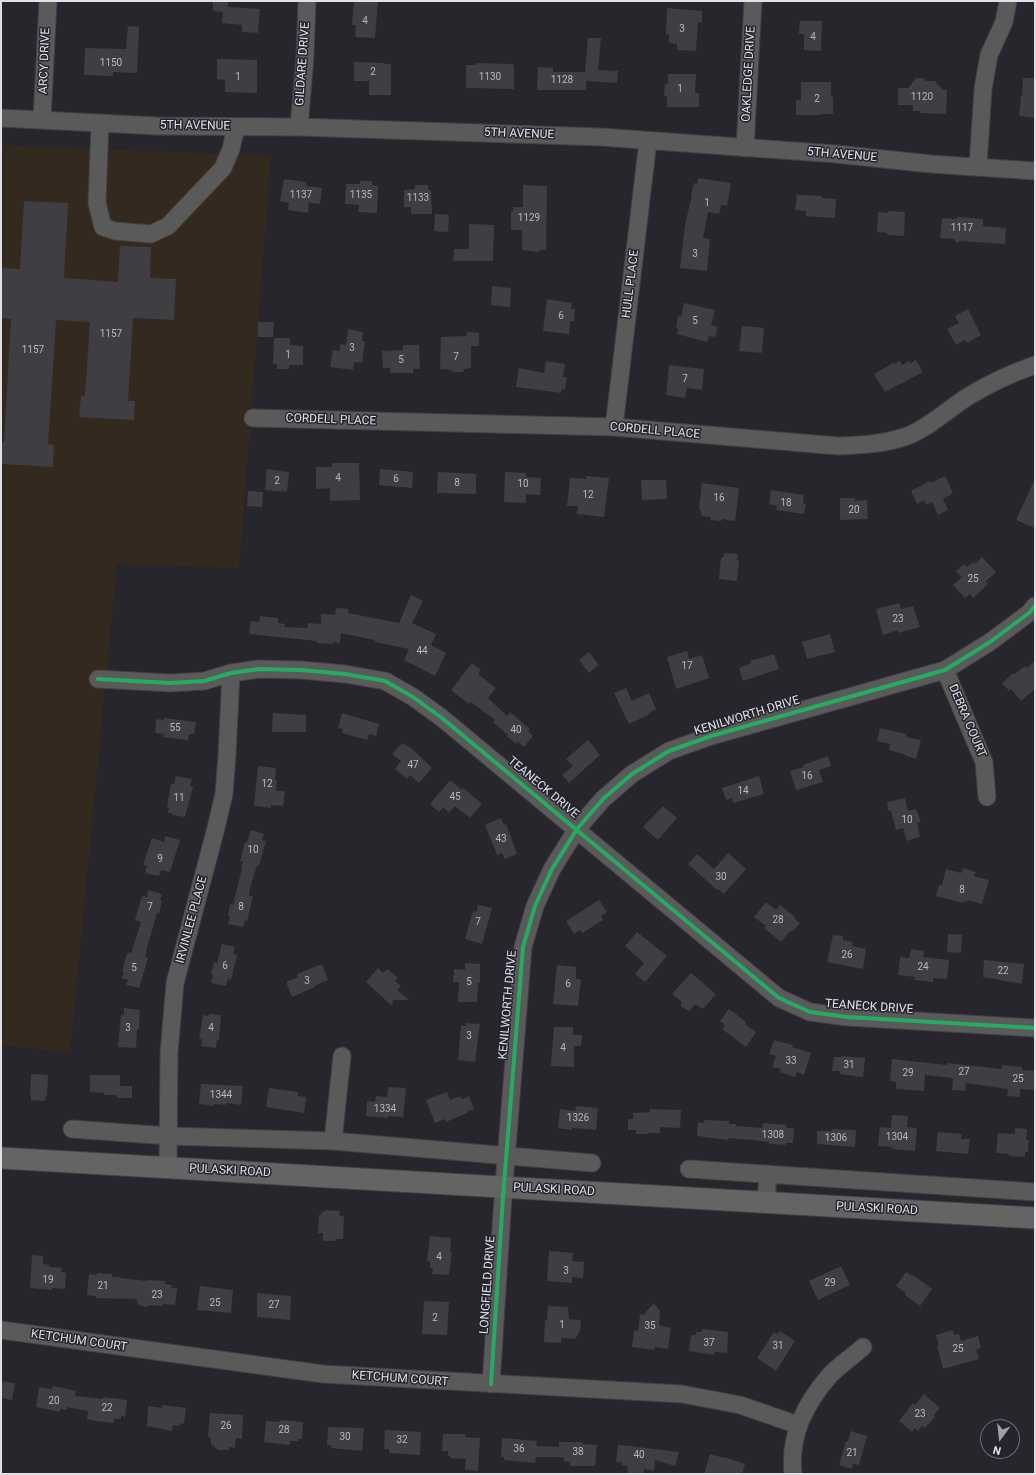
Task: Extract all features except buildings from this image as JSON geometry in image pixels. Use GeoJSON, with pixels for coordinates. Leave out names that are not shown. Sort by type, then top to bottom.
{"type":"FeatureCollection","features":[{"type":"Feature","properties":{"kind":"main road","name":"PULASKI ROAD"},"geometry":{"type":"LineString","coordinates":[[1,1158],[1035,1218]]}},
{"type":"Feature","properties":{"kind":"street","name":"ARCY DRIVE"},"geometry":{"type":"LineString","coordinates":[[42,120],[48,1]]}},
{"type":"Feature","properties":{"kind":"street","name":"GILDARE DRIVE"},"geometry":{"type":"LineString","coordinates":[[299,127],[305,57],[307,1]]}},
{"type":"Feature","properties":{"kind":"street","name":"OAKLEDGE DRIVE"},"geometry":{"type":"LineString","coordinates":[[745,148],[753,1]]}},
{"type":"Feature","properties":{"kind":"street"},"geometry":{"type":"LineString","coordinates":[[978,166],[983,89],[989,55],[1004,22],[1008,1]]}},
{"type":"Feature","properties":{"kind":"street","name":"5TH AVENUE"},"geometry":{"type":"LineString","coordinates":[[1,118],[158,126],[299,127],[601,137],[836,154],[931,164],[1035,171]]}},
{"type":"Feature","properties":{"kind":"street"},"geometry":{"type":"LineString","coordinates":[[100,123],[97,203],[103,227],[115,232],[151,234],[168,226],[223,168],[231,149],[236,127]]}},
{"type":"Feature","properties":{"kind":"street","name":"HULL PLACE"},"geometry":{"type":"LineString","coordinates":[[614,427],[648,141]]}},
{"type":"Feature","properties":{"kind":"street","name":"CORDELL PLACE"},"geometry":{"type":"LineString","coordinates":[[253,418],[614,427],[838,446],[875,444],[908,436],[935,420],[968,396],[1011,373],[1035,365]]}},
{"type":"Feature","properties":{"kind":"street","name":"KENILWORTH DRIVE"},"geometry":{"type":"LineString","coordinates":[[504,1187],[523,947],[535,906],[552,869],[577,829],[603,799],[632,774],[669,752],[711,736],[945,670],[990,642],[1029,613],[1035,606]]}},
{"type":"Feature","properties":{"kind":"street","name":"TEANECK DRIVE"},"geometry":{"type":"LineString","coordinates":[[98,680],[170,683],[204,681],[231,673],[259,669],[301,670],[345,674],[385,682],[413,697],[442,718],[779,998],[810,1012],[847,1017],[1035,1028]]}},
{"type":"Feature","properties":{"kind":"street","name":"DEBRA COURT"},"geometry":{"type":"LineString","coordinates":[[945,670],[984,762],[987,797]]}},
{"type":"Feature","properties":{"kind":"street","name":"IRVINLEE PLACE"},"geometry":{"type":"LineString","coordinates":[[168,1168],[169,1053],[175,983],[224,794],[231,673]]}},
{"type":"Feature","properties":{"kind":"street"},"geometry":{"type":"LineString","coordinates":[[333,1141],[342,1056]]}},
{"type":"Feature","properties":{"kind":"street"},"geometry":{"type":"LineString","coordinates":[[72,1129],[169,1136],[333,1141],[592,1163]]}},
{"type":"Feature","properties":{"kind":"street"},"geometry":{"type":"LineString","coordinates":[[689,1169],[1035,1192]]}},
{"type":"Feature","properties":{"kind":"street"},"geometry":{"type":"LineString","coordinates":[[766,1203],[768,1174]]}},
{"type":"Feature","properties":{"kind":"street","name":"LONGFIELD DRIVE"},"geometry":{"type":"LineString","coordinates":[[491,1384],[504,1187]]}},
{"type":"Feature","properties":{"kind":"street","name":"KETCHUM COURT"},"geometry":{"type":"LineString","coordinates":[[1,1330],[323,1374],[682,1394],[740,1405],[798,1425]]}},
{"type":"Feature","properties":{"kind":"street"},"geometry":{"type":"LineString","coordinates":[[793,1474],[794,1445],[798,1425],[807,1406],[831,1375],[863,1347]]}},
{"type":"Feature","properties":{"kind":"shaded area"},"geometry":{"type":"Polygon","coordinates":[[[1,145],[271,156],[239,568],[117,564],[70,1053],[1,1045],[1,145]]]}},
{"type":"Feature","properties":{"kind":"cycle path"},"geometry":{"type":"LineString","coordinates":[[491,1384],[503,1197],[523,947],[535,906],[552,869],[577,829],[603,799],[632,774],[669,751],[711,736],[945,670],[990,642],[1029,613],[1035,606]]}},
{"type":"Feature","properties":{"kind":"cycle path"},"geometry":{"type":"LineString","coordinates":[[98,679],[170,683],[204,681],[231,673],[259,669],[301,670],[345,674],[385,681],[413,697],[442,718],[779,998],[810,1012],[847,1017],[1035,1028]]}}]}
